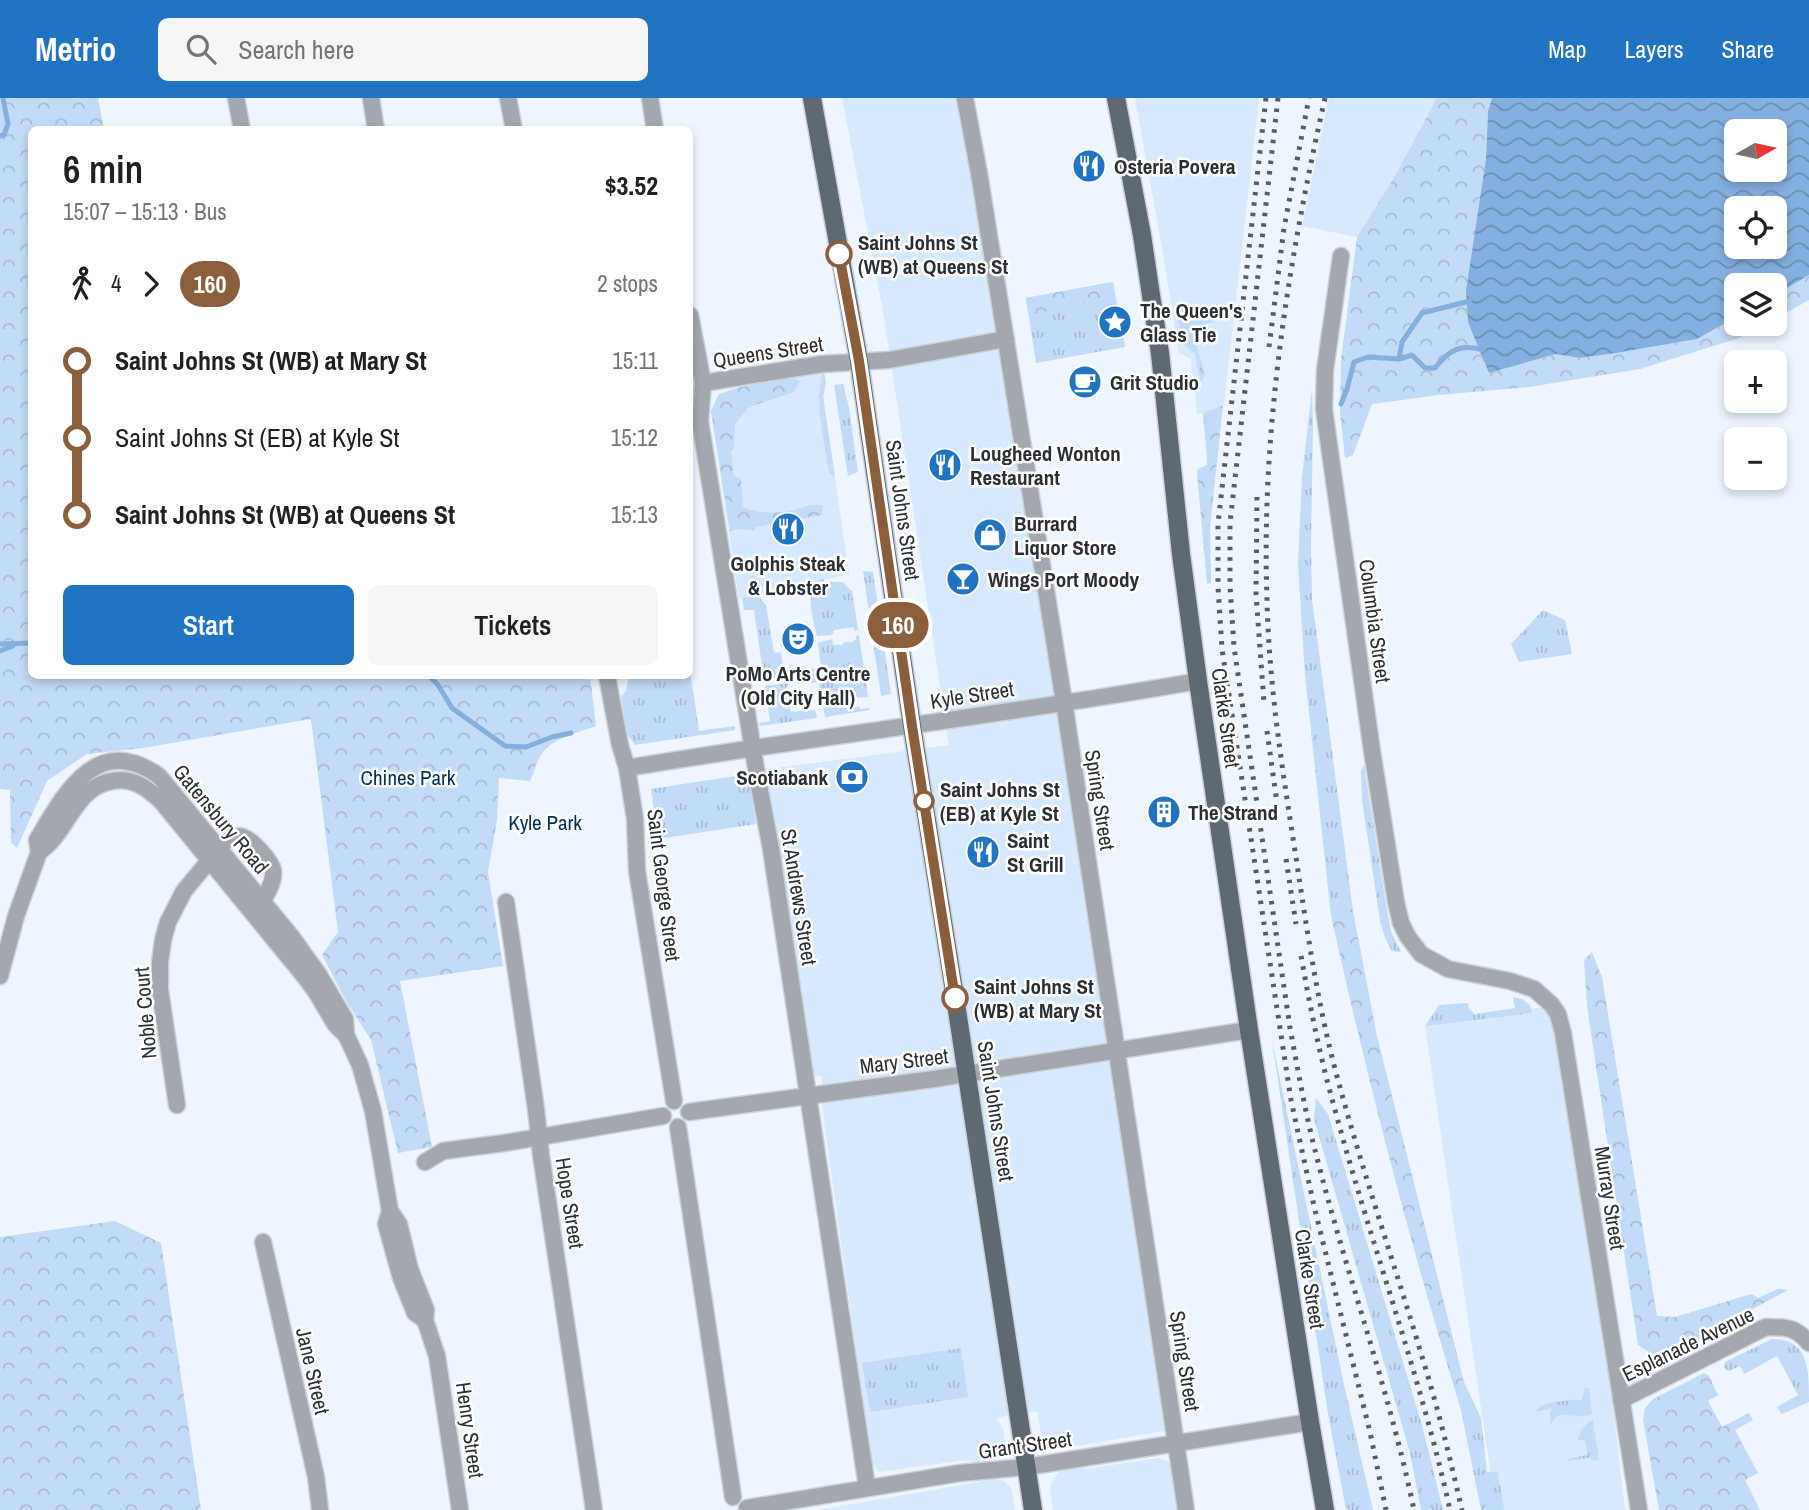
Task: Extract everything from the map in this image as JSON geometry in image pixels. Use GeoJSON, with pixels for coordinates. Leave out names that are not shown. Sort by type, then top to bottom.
{"type":"FeatureCollection","features":[{"type":"Feature","properties":{"kind":"main road","name":"Saint Johns Street"},"geometry":{"type":"LineString","coordinates":[[812,98],[859,361],[1032,1510]]}},
{"type":"Feature","properties":{"kind":"main road","name":"Clarke Street"},"geometry":{"type":"LineString","coordinates":[[1116,98],[1142,235],[1160,353],[1181,554],[1198,681],[1249,1030],[1325,1510]]}},
{"type":"Feature","properties":{"kind":"street"},"geometry":{"type":"LineString","coordinates":[[236,98],[241,126]]}},
{"type":"Feature","properties":{"kind":"street"},"geometry":{"type":"LineString","coordinates":[[370,98],[375,126]]}},
{"type":"Feature","properties":{"kind":"street"},"geometry":{"type":"LineString","coordinates":[[508,98],[513,126]]}},
{"type":"Feature","properties":{"kind":"street"},"geometry":{"type":"LineString","coordinates":[[650,98],[654,126]]}},
{"type":"Feature","properties":{"kind":"street","name":"Spring Street"},"geometry":{"type":"LineString","coordinates":[[965,98],[1064,702],[1186,1510]]}},
{"type":"Feature","properties":{"kind":"street","name":"Columbia Street"},"geometry":{"type":"LineString","coordinates":[[1341,256],[1325,370],[1324,409],[1372,751],[1401,923],[1421,954],[1448,969]]}},
{"type":"Feature","properties":{"kind":"street","name":"St Andrews Street"},"geometry":{"type":"LineString","coordinates":[[693,331],[703,383],[700,421],[809,1095],[867,1487]]}},
{"type":"Feature","properties":{"kind":"street","name":"Queens Street"},"geometry":{"type":"LineString","coordinates":[[703,383],[822,364],[889,360],[1006,339]]}},
{"type":"Feature","properties":{"kind":"street","name":"Saint George Street"},"geometry":{"type":"LineString","coordinates":[[608,679],[627,768],[635,819],[637,871],[674,1101]]}},
{"type":"Feature","properties":{"kind":"street","name":"Kyle Street"},"geometry":{"type":"LineString","coordinates":[[627,768],[1198,681]]}},
{"type":"Feature","properties":{"kind":"street","name":"Gatensbury Road"},"geometry":{"type":"LineString","coordinates":[[0,976],[16,916],[39,852],[49,846],[86,794],[107,782],[125,780],[142,785],[161,801],[262,902],[319,975],[345,1019],[346,1035]]}},
{"type":"Feature","properties":{"kind":"street"},"geometry":{"type":"LineString","coordinates":[[214,856],[227,839],[244,837],[251,842],[270,862],[273,871],[272,881],[262,902]]}},
{"type":"Feature","properties":{"kind":"street","name":"Gatensbury Road"},"geometry":{"type":"LineString","coordinates":[[214,856],[316,992],[335,1024],[346,1035],[360,1065],[373,1111],[390,1211],[386,1224],[401,1278],[415,1313],[425,1320],[437,1356]]}},
{"type":"Feature","properties":{"kind":"street","name":"Noble Court"},"geometry":{"type":"LineString","coordinates":[[177,1105],[160,990],[161,951],[168,922],[176,905],[184,891],[214,856]]}},
{"type":"Feature","properties":{"kind":"street","name":"Hope Street"},"geometry":{"type":"LineString","coordinates":[[506,902],[594,1510]]}},
{"type":"Feature","properties":{"kind":"street","name":"Murray Street"},"geometry":{"type":"LineString","coordinates":[[1448,969],[1510,981],[1534,989],[1558,1014],[1639,1510]]}},
{"type":"Feature","properties":{"kind":"street","name":"Mary Street"},"geometry":{"type":"LineString","coordinates":[[689,1112],[967,1074],[1249,1030]]}},
{"type":"Feature","properties":{"kind":"street"},"geometry":{"type":"LineString","coordinates":[[674,1101],[686,1104],[689,1112],[685,1123],[678,1127],[670,1126],[663,1116],[667,1104],[674,1101]]}},
{"type":"Feature","properties":{"kind":"street"},"geometry":{"type":"LineString","coordinates":[[425,1162],[443,1151],[663,1116]]}},
{"type":"Feature","properties":{"kind":"street"},"geometry":{"type":"LineString","coordinates":[[678,1127],[728,1503],[740,1499],[747,1509]]}},
{"type":"Feature","properties":{"kind":"street","name":"Jane Street"},"geometry":{"type":"LineString","coordinates":[[263,1242],[316,1477],[320,1510]]}},
{"type":"Feature","properties":{"kind":"street","name":"Esplanade Avenue"},"geometry":{"type":"LineString","coordinates":[[1621,1400],[1766,1327],[1788,1327],[1809,1343]]}},
{"type":"Feature","properties":{"kind":"street","name":"Henry Street"},"geometry":{"type":"LineString","coordinates":[[437,1356],[460,1510]]}},
{"type":"Feature","properties":{"kind":"street","name":"Grant Street"},"geometry":{"type":"LineString","coordinates":[[747,1509],[867,1487],[1026,1467],[1310,1422]]}},
{"type":"Feature","properties":{"kind":"shaded area"},"geometry":{"type":"Polygon","coordinates":[[[842,98],[961,98],[1064,704],[1169,1430],[1060,1449],[1048,1445],[1042,1439],[1037,1411],[996,1418],[1003,1428],[1005,1443],[1000,1456],[992,1460],[978,1463],[965,1460],[879,1472],[872,1462],[822,1107],[822,1077],[805,1074],[757,775],[769,769],[949,745],[883,311],[842,98]]]}},
{"type":"Feature","properties":{"kind":"shaded area"},"geometry":{"type":"Polygon","coordinates":[[[1135,98],[1259,98],[1224,404],[1203,413],[1197,414],[1191,359],[1179,353],[1178,349],[1135,98]]]}},
{"type":"Feature","properties":{"kind":"shaded area"},"geometry":{"type":"Polygon","coordinates":[[[1329,98],[1437,98],[1393,179],[1357,237],[1302,226],[1329,98]]]}},
{"type":"Feature","properties":{"kind":"shaded area"},"geometry":{"type":"Polygon","coordinates":[[[824,373],[823,397],[849,574],[739,599],[711,411],[719,394],[741,387],[824,373]]]}},
{"type":"Feature","properties":{"kind":"shaded area"},"geometry":{"type":"Polygon","coordinates":[[[1550,1006],[1611,1389],[1625,1510],[1496,1510],[1425,1026],[1550,1006]]]}},
{"type":"Feature","properties":{"kind":"shaded area"},"geometry":{"type":"Polygon","coordinates":[[[1159,1458],[1169,1462],[1174,1469],[1181,1510],[1053,1510],[1050,1488],[1059,1472],[1078,1467],[1085,1469],[1159,1458]]]}},
{"type":"Feature","properties":{"kind":"shaded area"},"geometry":{"type":"Polygon","coordinates":[[[995,1479],[1004,1481],[1011,1488],[1015,1510],[819,1510],[995,1479]]]}},
{"type":"Feature","properties":{"kind":"green space","name":"Chines Park"},"geometry":{"type":"Polygon","coordinates":[[[0,98],[98,98],[103,126],[28,126],[28,679],[590,679],[596,726],[566,736],[546,749],[539,758],[530,781],[499,778],[497,820],[488,872],[503,966],[400,981],[432,1147],[398,1153],[371,1040],[346,1001],[322,955],[338,932],[311,719],[143,748],[87,754],[47,781],[17,848],[11,842],[10,790],[0,789],[0,98]]]}},
{"type":"Feature","properties":{"kind":"green space"},"geometry":{"type":"Polygon","coordinates":[[[1437,98],[1492,98],[1488,111],[1486,159],[1489,373],[1556,354],[1580,358],[1697,339],[1724,324],[1724,336],[1743,336],[1640,369],[1529,387],[1372,404],[1353,455],[1345,458],[1340,413],[1341,360],[1357,237],[1393,179],[1437,98]]]}},
{"type":"Feature","properties":{"kind":"green space"},"geometry":{"type":"Polygon","coordinates":[[[1809,275],[1809,300],[1787,312],[1787,288],[1809,275]]]}},
{"type":"Feature","properties":{"kind":"green space"},"geometry":{"type":"Polygon","coordinates":[[[1113,282],[1125,347],[1036,363],[1026,298],[1113,282]]]}},
{"type":"Feature","properties":{"kind":"green space"},"geometry":{"type":"Polygon","coordinates":[[[1107,283],[1115,298],[1109,314],[1102,315],[1087,301],[1029,319],[1026,298],[1107,283]]]}},
{"type":"Feature","properties":{"kind":"green space"},"geometry":{"type":"Polygon","coordinates":[[[1187,306],[1189,315],[1218,311],[1219,318],[1214,322],[1193,327],[1205,373],[1200,381],[1195,354],[1181,339],[1177,307],[1187,306]]]}},
{"type":"Feature","properties":{"kind":"green space"},"geometry":{"type":"Polygon","coordinates":[[[824,373],[826,382],[823,397],[835,477],[829,473],[820,418],[819,395],[824,373]]]}},
{"type":"Feature","properties":{"kind":"green space"},"geometry":{"type":"Polygon","coordinates":[[[789,378],[800,381],[794,392],[749,407],[735,424],[734,448],[731,452],[734,476],[741,479],[743,507],[759,512],[777,512],[819,505],[823,506],[822,515],[755,527],[755,531],[730,531],[711,411],[719,394],[789,378]]]}},
{"type":"Feature","properties":{"kind":"green space"},"geometry":{"type":"Polygon","coordinates":[[[843,384],[858,472],[848,476],[834,385],[843,384]]]}},
{"type":"Feature","properties":{"kind":"green space"},"geometry":{"type":"Polygon","coordinates":[[[1312,389],[1312,599],[1353,911],[1346,903],[1337,900],[1331,916],[1305,675],[1298,564],[1302,477],[1312,389]]]}},
{"type":"Feature","properties":{"kind":"green space"},"geometry":{"type":"Polygon","coordinates":[[[1223,405],[1210,528],[1211,583],[1207,584],[1197,473],[1198,469],[1207,465],[1203,413],[1223,405]]]}},
{"type":"Feature","properties":{"kind":"green space"},"geometry":{"type":"Polygon","coordinates":[[[863,571],[873,572],[891,694],[881,696],[863,571]]]}},
{"type":"Feature","properties":{"kind":"green space"},"geometry":{"type":"Polygon","coordinates":[[[823,579],[825,582],[843,582],[852,590],[858,630],[855,631],[853,627],[834,630],[832,635],[817,636],[811,593],[817,580],[823,579]]]}},
{"type":"Feature","properties":{"kind":"green space"},"geometry":{"type":"Polygon","coordinates":[[[758,596],[766,605],[774,653],[781,652],[783,668],[775,669],[777,678],[764,680],[754,610],[744,610],[742,598],[758,596]]]}},
{"type":"Feature","properties":{"kind":"green space"},"geometry":{"type":"Polygon","coordinates":[[[1543,610],[1565,620],[1572,654],[1519,662],[1511,644],[1543,610]]]}},
{"type":"Feature","properties":{"kind":"green space"},"geometry":{"type":"Polygon","coordinates":[[[859,635],[868,697],[855,698],[856,707],[870,710],[825,717],[819,682],[811,683],[809,670],[821,667],[818,643],[832,639],[833,645],[842,645],[844,642],[852,642],[859,635]]]}},
{"type":"Feature","properties":{"kind":"green space"},"geometry":{"type":"Polygon","coordinates":[[[628,679],[691,679],[699,731],[735,726],[735,730],[635,745],[627,734],[621,696],[626,691],[628,679]]]}},
{"type":"Feature","properties":{"kind":"green space"},"geometry":{"type":"Polygon","coordinates":[[[788,683],[791,712],[815,710],[817,718],[760,726],[759,723],[770,721],[765,686],[788,683]]]}},
{"type":"Feature","properties":{"kind":"green space"},"geometry":{"type":"Polygon","coordinates":[[[1364,765],[1388,916],[1392,934],[1401,952],[1392,951],[1380,921],[1362,800],[1361,771],[1364,765]]]}},
{"type":"Feature","properties":{"kind":"green space"},"geometry":{"type":"Polygon","coordinates":[[[748,774],[756,824],[658,839],[651,789],[748,774]]]}},
{"type":"Feature","properties":{"kind":"green space"},"geometry":{"type":"Polygon","coordinates":[[[1337,900],[1346,903],[1353,911],[1377,1036],[1464,1382],[1461,1410],[1391,1164],[1360,1041],[1331,916],[1337,900]]]}},
{"type":"Feature","properties":{"kind":"green space"},"geometry":{"type":"Polygon","coordinates":[[[1592,952],[1602,977],[1657,1316],[1675,1317],[1751,1294],[1758,1298],[1778,1289],[1788,1290],[1661,1359],[1638,1345],[1587,1006],[1584,960],[1592,952]]]}},
{"type":"Feature","properties":{"kind":"green space"},"geometry":{"type":"Polygon","coordinates":[[[1513,997],[1530,1005],[1532,1013],[1425,1026],[1439,1005],[1468,1003],[1469,1009],[1475,1014],[1515,1008],[1513,997]]]}},
{"type":"Feature","properties":{"kind":"green space"},"geometry":{"type":"Polygon","coordinates":[[[1272,1041],[1373,1510],[1346,1510],[1328,1414],[1272,1041]]]}},
{"type":"Feature","properties":{"kind":"green space"},"geometry":{"type":"Polygon","coordinates":[[[1316,1098],[1328,1114],[1422,1425],[1443,1510],[1421,1510],[1410,1453],[1314,1119],[1316,1098]]]}},
{"type":"Feature","properties":{"kind":"green space"},"geometry":{"type":"Polygon","coordinates":[[[115,1221],[161,1243],[201,1510],[0,1510],[0,1237],[115,1221]]]}},
{"type":"Feature","properties":{"kind":"green space"},"geometry":{"type":"Polygon","coordinates":[[[1772,1339],[1793,1344],[1800,1350],[1807,1368],[1809,1402],[1782,1414],[1777,1407],[1798,1395],[1777,1356],[1744,1374],[1740,1366],[1729,1371],[1724,1368],[1725,1362],[1772,1339]]]}},
{"type":"Feature","properties":{"kind":"green space"},"geometry":{"type":"Polygon","coordinates":[[[961,1348],[968,1397],[870,1412],[862,1363],[961,1348]]]}},
{"type":"Feature","properties":{"kind":"green space"},"geometry":{"type":"Polygon","coordinates":[[[1704,1373],[1709,1376],[1718,1395],[1708,1401],[1722,1427],[1749,1413],[1753,1420],[1735,1430],[1758,1473],[1745,1480],[1760,1510],[1659,1510],[1643,1420],[1645,1408],[1653,1399],[1704,1373]]]}},
{"type":"Feature","properties":{"kind":"green space"},"geometry":{"type":"Polygon","coordinates":[[[1464,1382],[1481,1418],[1487,1472],[1498,1472],[1504,1510],[1481,1510],[1461,1410],[1464,1382]]]}},
{"type":"Feature","properties":{"kind":"green space"},"geometry":{"type":"Polygon","coordinates":[[[1585,1388],[1589,1388],[1592,1414],[1560,1416],[1550,1425],[1552,1409],[1536,1411],[1545,1404],[1582,1400],[1585,1388]]]}},
{"type":"Feature","properties":{"kind":"green space"},"geometry":{"type":"Polygon","coordinates":[[[1593,1420],[1599,1460],[1593,1461],[1590,1458],[1568,1461],[1567,1459],[1588,1455],[1585,1440],[1578,1440],[1583,1428],[1593,1420]]]}},
{"type":"Feature","properties":{"kind":"water"},"geometry":{"type":"Polygon","coordinates":[[[1492,98],[1809,98],[1809,275],[1787,288],[1787,273],[1724,273],[1724,324],[1697,339],[1580,358],[1556,354],[1489,373],[1468,322],[1466,291],[1486,159],[1488,111],[1492,98]]]}},
{"type":"Feature","properties":{"kind":"waterway"},"geometry":{"type":"LineString","coordinates":[[0,136],[4,135],[8,124],[3,98]]}},
{"type":"Feature","properties":{"kind":"waterway"},"geometry":{"type":"LineString","coordinates":[[1341,404],[1354,362],[1368,357],[1399,359],[1402,342],[1422,313],[1470,301]]}},
{"type":"Feature","properties":{"kind":"waterway"},"geometry":{"type":"LineString","coordinates":[[1399,359],[1412,355],[1425,368],[1435,368],[1456,350],[1468,347],[1483,350]]}},
{"type":"Feature","properties":{"kind":"waterway"},"geometry":{"type":"LineString","coordinates":[[0,644],[28,643]]}},
{"type":"Feature","properties":{"kind":"waterway"},"geometry":{"type":"LineString","coordinates":[[0,651],[13,646]]}},
{"type":"Feature","properties":{"kind":"waterway"},"geometry":{"type":"LineString","coordinates":[[432,679],[452,708],[505,746],[526,747],[571,733]]}},
{"type":"Feature","properties":{"kind":"railway"},"geometry":{"type":"LineString","coordinates":[[1266,98],[1218,524],[1222,649],[1291,1100],[1386,1510]]}},
{"type":"Feature","properties":{"kind":"railway"},"geometry":{"type":"LineString","coordinates":[[1278,98],[1230,523],[1234,647],[1290,1028],[1305,1107],[1328,1198],[1392,1420],[1414,1510]]}},
{"type":"Feature","properties":{"kind":"railway"},"geometry":{"type":"LineString","coordinates":[[1269,347],[1284,228],[1309,98]]}},
{"type":"Feature","properties":{"kind":"railway"},"geometry":{"type":"LineString","coordinates":[[1325,98],[1299,222],[1273,410],[1266,537],[1268,631],[1273,694],[1307,932],[1334,1065],[1431,1387],[1462,1510]]}},
{"type":"Feature","properties":{"kind":"railway"},"geometry":{"type":"LineString","coordinates":[[1257,497],[1256,594],[1264,703]]}},
{"type":"Feature","properties":{"kind":"railway"},"geometry":{"type":"LineString","coordinates":[[1267,731],[1277,803]]}},
{"type":"Feature","properties":{"kind":"railway"},"geometry":{"type":"LineString","coordinates":[[1286,859],[1296,924]]}},
{"type":"Feature","properties":{"kind":"railway"},"geometry":{"type":"LineString","coordinates":[[1301,956],[1329,1088],[1410,1358],[1450,1510]]}},
{"type":"Feature","properties":{"kind":"bus line","name":"160"},"geometry":{"type":"LineString","coordinates":[[839,254],[859,361],[955,998]]}},
{"type":"Feature","properties":{"kind":"place","name":"Osteria Povera"},"geometry":{"type":"Point","coordinates":[1089,166]}},
{"type":"Feature","properties":{"kind":"place","name":"Saint Johns St (WB) at Queens St"},"geometry":{"type":"Point","coordinates":[839,254]}},
{"type":"Feature","properties":{"kind":"place","name":"The Queen's Glass Tie"},"geometry":{"type":"Point","coordinates":[1115,322]}},
{"type":"Feature","properties":{"kind":"place","name":"Grit Studio"},"geometry":{"type":"Point","coordinates":[1085,382]}},
{"type":"Feature","properties":{"kind":"place","name":"Lougheed Wonton Restaurant"},"geometry":{"type":"Point","coordinates":[945,465]}},
{"type":"Feature","properties":{"kind":"place","name":"Golphis Steak & Lobster"},"geometry":{"type":"Point","coordinates":[788,529]}},
{"type":"Feature","properties":{"kind":"place","name":"Burrard Liquor Store"},"geometry":{"type":"Point","coordinates":[990,535]}},
{"type":"Feature","properties":{"kind":"place","name":"Wings Port Moody"},"geometry":{"type":"Point","coordinates":[963,579]}},
{"type":"Feature","properties":{"kind":"place","name":"PoMo Arts Centre (Old City Hall)"},"geometry":{"type":"Point","coordinates":[798,639]}},
{"type":"Feature","properties":{"kind":"place","name":"Scotiabank"},"geometry":{"type":"Point","coordinates":[852,777]}},
{"type":"Feature","properties":{"kind":"place","name":"Saint Johns St (EB) at Kyle St"},"geometry":{"type":"Point","coordinates":[924,801]}},
{"type":"Feature","properties":{"kind":"place","name":"The Strand"},"geometry":{"type":"Point","coordinates":[1164,812]}},
{"type":"Feature","properties":{"kind":"place","name":"Saint St Grill"},"geometry":{"type":"Point","coordinates":[983,852]}},
{"type":"Feature","properties":{"kind":"place","name":"Saint Johns St (WB) at Mary St"},"geometry":{"type":"Point","coordinates":[955,998]}},
{"type":"Feature","properties":{"kind":"park label","name":"Kyle Park"},"geometry":{"type":"Point","coordinates":[545,822]}}]}
